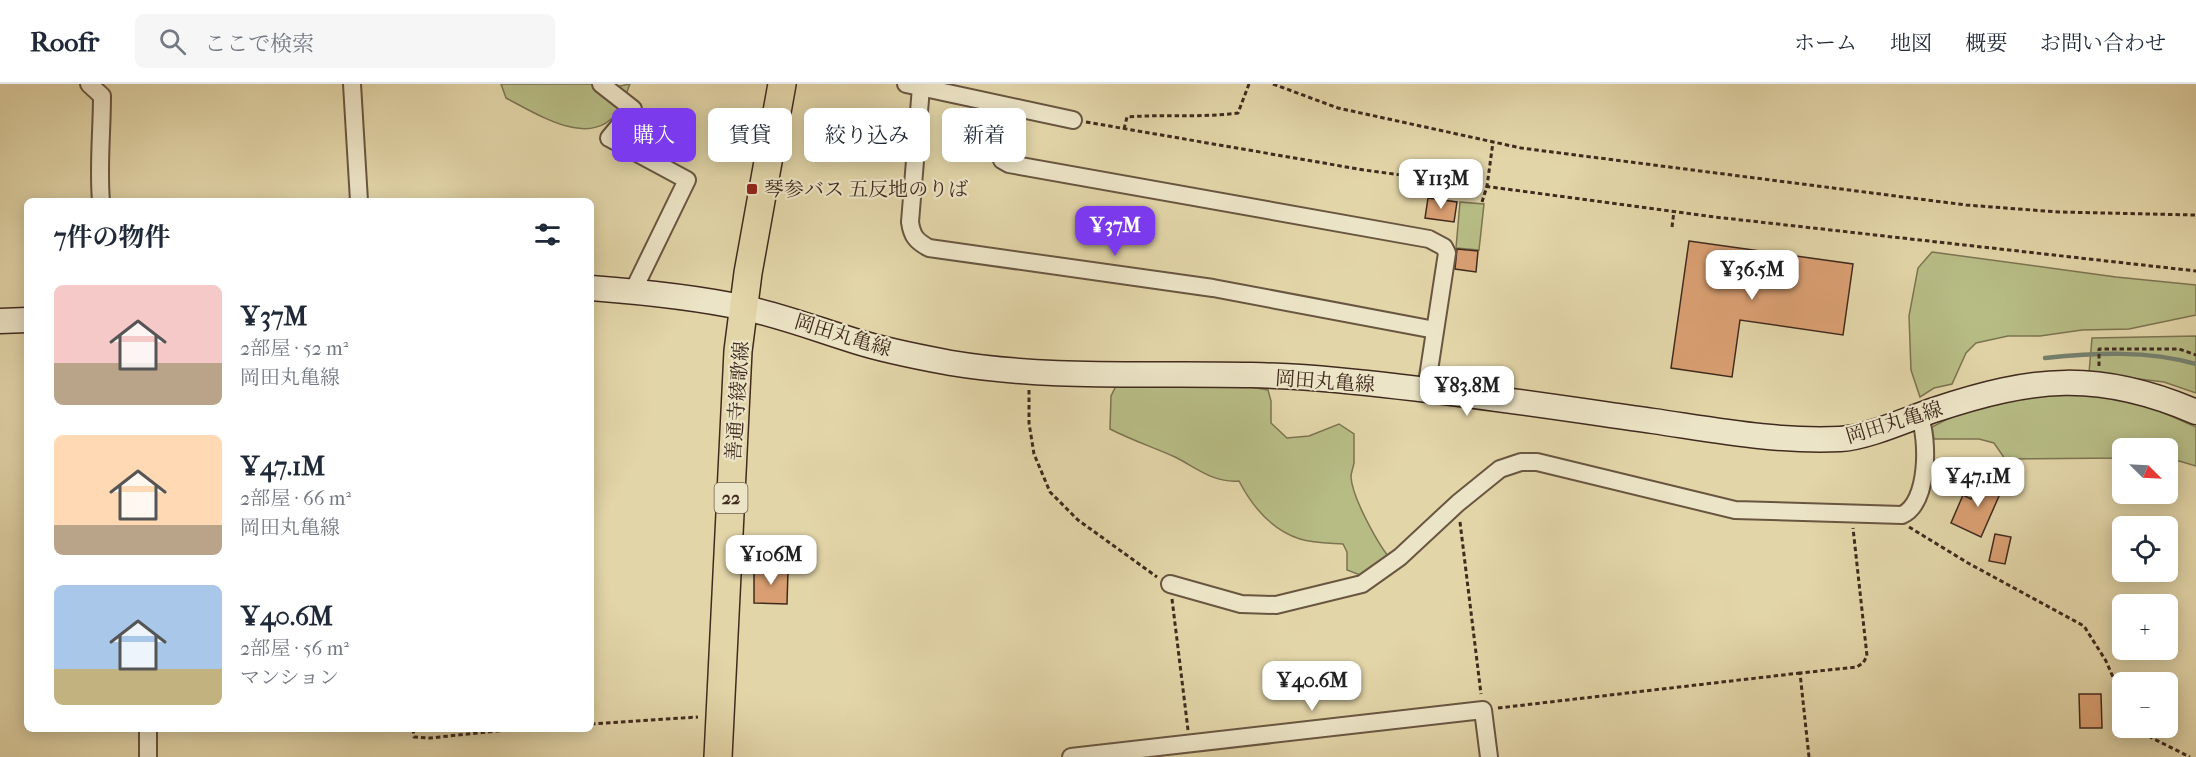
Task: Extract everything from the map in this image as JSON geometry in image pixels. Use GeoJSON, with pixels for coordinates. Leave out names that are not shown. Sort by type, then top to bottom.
{"type":"FeatureCollection","features":[{"type":"Feature","properties":{"kind":"main road","name":"善通寺綾歌線"},"geometry":{"type":"LineString","coordinates":[[718,757],[738,351],[748,273],[782,84]]}},
{"type":"Feature","properties":{"kind":"main road","name":"岡田丸亀線"},"geometry":{"type":"LineString","coordinates":[[594,288],[633,291],[745,308],[787,318],[860,342],[958,364],[1032,371],[1121,375],[1330,379],[1772,438],[1845,439],[2009,389],[2073,382],[2139,390],[2196,412]]}},
{"type":"Feature","properties":{"kind":"main road"},"geometry":{"type":"LineString","coordinates":[[0,321],[24,320]]}},
{"type":"Feature","properties":{"kind":"street"},"geometry":{"type":"LineString","coordinates":[[89,84],[102,96],[102,138],[98,168],[100,198]]}},
{"type":"Feature","properties":{"kind":"street"},"geometry":{"type":"LineString","coordinates":[[352,84],[359,198]]}},
{"type":"Feature","properties":{"kind":"street"},"geometry":{"type":"LineString","coordinates":[[601,84],[633,109],[609,138],[687,180],[633,291]]}},
{"type":"Feature","properties":{"kind":"street"},"geometry":{"type":"LineString","coordinates":[[1073,120],[913,86],[910,222],[912,234],[918,242],[929,248],[1213,288],[1435,330]]}},
{"type":"Feature","properties":{"kind":"street"},"geometry":{"type":"LineString","coordinates":[[1008,107],[1001,151],[1002,160],[1010,164],[1429,239],[1444,247],[1447,253],[1426,390]]}},
{"type":"Feature","properties":{"kind":"street"},"geometry":{"type":"LineString","coordinates":[[1170,584],[1241,604],[1276,605],[1362,584],[1400,557],[1458,503],[1500,469],[1521,462],[1537,462],[1735,510],[1902,515],[1910,511],[1919,496],[1923,478],[1924,432],[1918,416]]}},
{"type":"Feature","properties":{"kind":"street"},"geometry":{"type":"LineString","coordinates":[[1071,757],[1483,710],[1489,757]]}},
{"type":"Feature","properties":{"kind":"street"},"geometry":{"type":"LineString","coordinates":[[148,732],[148,757]]}},
{"type":"Feature","properties":{"kind":"path"},"geometry":{"type":"LineString","coordinates":[[1124,129],[1127,117],[1152,115],[1205,118],[1238,113],[1249,84]]}},
{"type":"Feature","properties":{"kind":"path"},"geometry":{"type":"LineString","coordinates":[[1273,84],[1338,108],[1492,142],[1569,155],[1966,205],[2058,212],[2196,215]]}},
{"type":"Feature","properties":{"kind":"path"},"geometry":{"type":"LineString","coordinates":[[1073,120],[1365,170],[1674,211],[2196,271]]}},
{"type":"Feature","properties":{"kind":"path"},"geometry":{"type":"LineString","coordinates":[[1482,202],[1487,186],[1492,142]]}},
{"type":"Feature","properties":{"kind":"path"},"geometry":{"type":"LineString","coordinates":[[1672,227],[1674,211]]}},
{"type":"Feature","properties":{"kind":"path"},"geometry":{"type":"LineString","coordinates":[[2089,366],[2099,366],[2099,348],[2179,349],[2196,355]]}},
{"type":"Feature","properties":{"kind":"path"},"geometry":{"type":"LineString","coordinates":[[1032,371],[1029,423],[1034,454],[1050,492],[1078,520],[1170,584],[1190,743]]}},
{"type":"Feature","properties":{"kind":"path"},"geometry":{"type":"LineString","coordinates":[[1458,503],[1483,710],[1857,667],[1867,656],[1853,513]]}},
{"type":"Feature","properties":{"kind":"path"},"geometry":{"type":"LineString","coordinates":[[1890,514],[1968,564],[2084,626],[2109,669],[2112,679]]}},
{"type":"Feature","properties":{"kind":"path"},"geometry":{"type":"LineString","coordinates":[[1800,673],[1809,757]]}},
{"type":"Feature","properties":{"kind":"path"},"geometry":{"type":"LineString","coordinates":[[594,724],[721,715]]}},
{"type":"Feature","properties":{"kind":"path"},"geometry":{"type":"LineString","coordinates":[[413,732],[414,737],[430,738],[487,732]]}},
{"type":"Feature","properties":{"kind":"path"},"geometry":{"type":"LineString","coordinates":[[2152,738],[2190,757]]}},
{"type":"Feature","properties":{"kind":"green space"},"geometry":{"type":"Polygon","coordinates":[[[501,84],[598,84],[605,89],[630,84],[621,106],[612,108],[610,120],[597,127],[582,129],[550,120],[506,98],[501,84]]]}},
{"type":"Feature","properties":{"kind":"green space"},"geometry":{"type":"Polygon","coordinates":[[[1460,202],[1484,204],[1479,250],[1456,248],[1460,202]]]}},
{"type":"Feature","properties":{"kind":"green space"},"geometry":{"type":"Polygon","coordinates":[[[1932,252],[2116,277],[2196,285],[2196,315],[2129,329],[2082,330],[2040,336],[2008,336],[1976,343],[1966,353],[1952,384],[1934,388],[1920,397],[1911,370],[1909,316],[1918,268],[1932,252]]]}},
{"type":"Feature","properties":{"kind":"green space"},"geometry":{"type":"Polygon","coordinates":[[[2196,336],[2196,393],[2164,382],[2089,373],[2092,338],[2196,336]]]}},
{"type":"Feature","properties":{"kind":"green space"},"geometry":{"type":"Polygon","coordinates":[[[1118,382],[1238,385],[1268,390],[1271,401],[1271,423],[1287,438],[1309,436],[1339,424],[1354,434],[1354,463],[1351,477],[1356,497],[1374,534],[1393,562],[1368,578],[1347,570],[1347,552],[1343,544],[1305,540],[1280,530],[1257,508],[1239,481],[1213,477],[1175,457],[1110,429],[1111,396],[1118,382]]]}},
{"type":"Feature","properties":{"kind":"green space"},"geometry":{"type":"Polygon","coordinates":[[[2069,387],[2123,395],[2196,427],[2196,466],[2178,461],[2178,438],[2112,438],[2112,458],[2005,459],[1994,443],[1979,439],[1934,439],[1932,427],[1949,418],[1999,401],[2069,387]]]}},
{"type":"Feature","properties":{"kind":"building"},"geometry":{"type":"Polygon","coordinates":[[[1428,198],[1457,202],[1454,222],[1425,218],[1428,198]]]}},
{"type":"Feature","properties":{"kind":"building"},"geometry":{"type":"Polygon","coordinates":[[[1689,241],[1853,264],[1843,335],[1740,320],[1732,377],[1671,368],[1689,241]]]}},
{"type":"Feature","properties":{"kind":"building"},"geometry":{"type":"Polygon","coordinates":[[[1457,249],[1478,251],[1476,272],[1455,269],[1457,249]]]}},
{"type":"Feature","properties":{"kind":"building"},"geometry":{"type":"Polygon","coordinates":[[[1981,477],[2003,487],[1981,537],[1951,523],[1963,495],[1971,499],[1981,477]]]}},
{"type":"Feature","properties":{"kind":"building"},"geometry":{"type":"Polygon","coordinates":[[[1995,534],[2011,537],[2005,564],[1989,561],[1995,534]]]}},
{"type":"Feature","properties":{"kind":"building"},"geometry":{"type":"Polygon","coordinates":[[[754,569],[788,570],[787,604],[754,603],[754,569]]]}},
{"type":"Feature","properties":{"kind":"building"},"geometry":{"type":"Polygon","coordinates":[[[2079,694],[2101,694],[2102,728],[2080,728],[2079,694]]]}},
{"type":"Feature","properties":{"kind":"waterway"},"geometry":{"type":"LineString","coordinates":[[2045,358],[2121,354],[2159,356],[2196,364]]}},
{"type":"Feature","properties":{"kind":"place","name":"琴参バス 五反地のりば"},"geometry":{"type":"Point","coordinates":[752,189]}}]}
